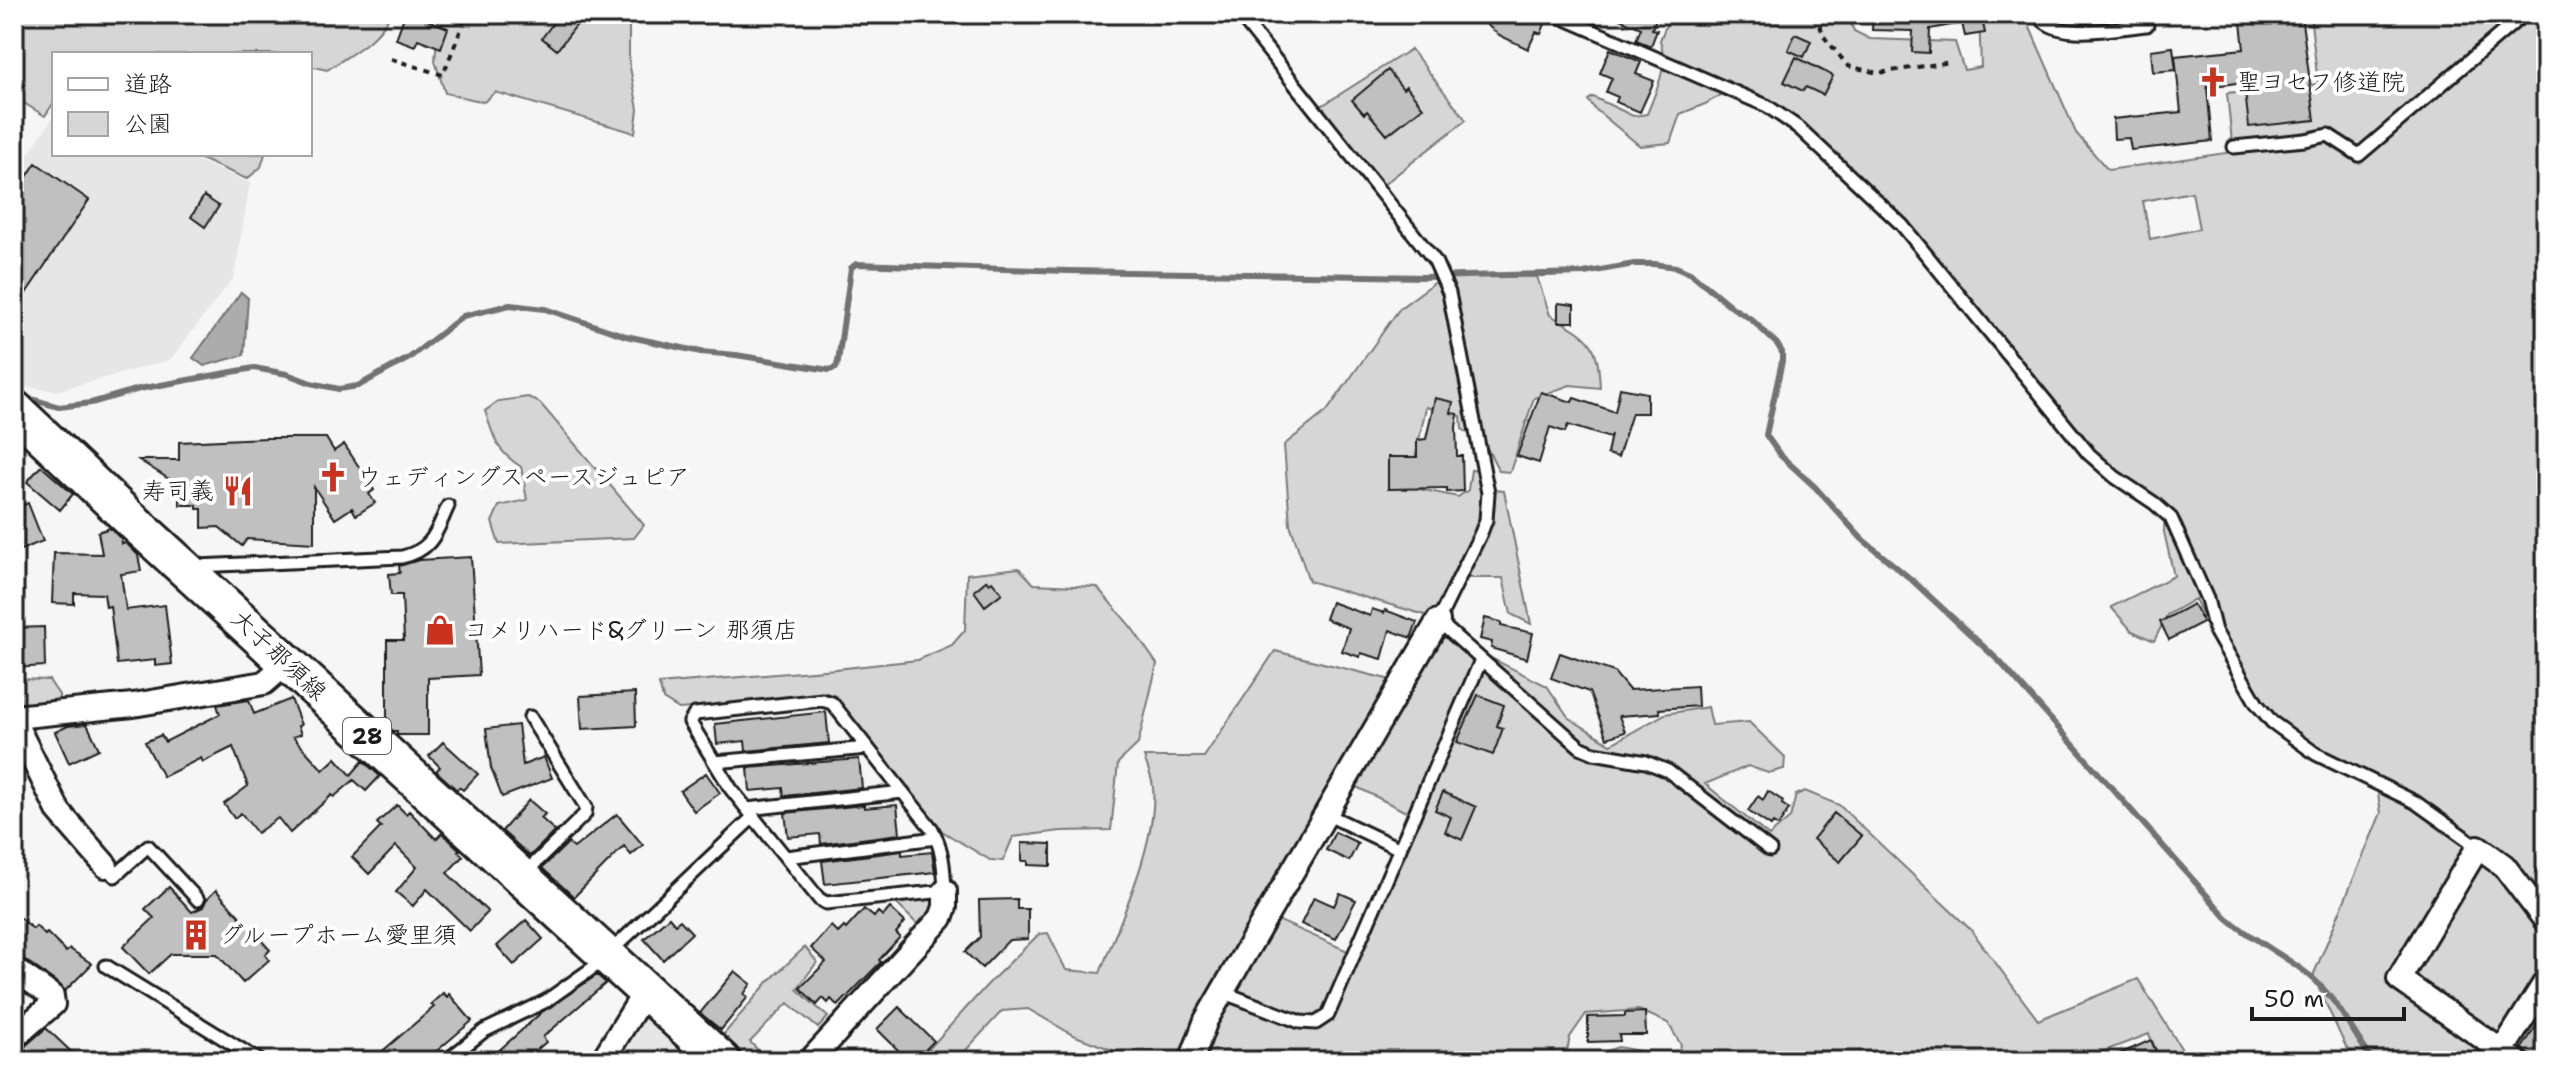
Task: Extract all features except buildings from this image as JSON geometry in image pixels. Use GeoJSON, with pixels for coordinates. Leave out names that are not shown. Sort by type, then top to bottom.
{"type":"FeatureCollection","features":[{"type":"Feature","properties":{"kind":"main road","name":"大子那須線"},"geometry":{"type":"LineString","coordinates":[[14,409],[722,1061]]}},
{"type":"Feature","properties":{"kind":"street"},"geometry":{"type":"LineString","coordinates":[[1191,1061],[1206,1020],[1438,621]]}},
{"type":"Feature","properties":{"kind":"street"},"geometry":{"type":"LineString","coordinates":[[106,866],[59,812],[14,719],[133,705],[264,683],[287,663]]}},
{"type":"Feature","properties":{"kind":"street"},"geometry":{"type":"LineString","coordinates":[[2546,921],[2504,866],[2478,847],[2399,979],[2509,1056],[2546,981]]}},
{"type":"Feature","properties":{"kind":"street"},"geometry":{"type":"LineString","coordinates":[[810,1061],[941,918],[945,891]]}},
{"type":"Feature","properties":{"kind":"street"},"geometry":{"type":"LineString","coordinates":[[14,969],[52,996],[53,1004],[14,1037]]}},
{"type":"Feature","properties":{"kind":"street"},"geometry":{"type":"LineString","coordinates":[[602,1061],[646,990]]}},
{"type":"Feature","properties":{"kind":"lane"},"geometry":{"type":"LineString","coordinates":[[1239,14],[1435,261],[1449,293],[1488,493],[1486,520],[1481,533],[1438,621],[1580,747],[1594,753],[1646,762],[1668,771],[1770,850]]}},
{"type":"Feature","properties":{"kind":"lane"},"geometry":{"type":"LineString","coordinates":[[1554,14],[1767,106],[1799,128],[1902,225],[2089,454],[2171,518],[2207,599],[2215,631],[2257,704],[2272,722],[2316,754],[2415,802],[2478,847]]}},
{"type":"Feature","properties":{"kind":"lane"},"geometry":{"type":"LineString","coordinates":[[2038,14],[2042,22],[2065,32],[2147,25]]}},
{"type":"Feature","properties":{"kind":"lane"},"geometry":{"type":"LineString","coordinates":[[2234,147],[2328,135],[2359,155],[2524,14]]}},
{"type":"Feature","properties":{"kind":"lane"},"geometry":{"type":"LineString","coordinates":[[184,567],[402,557],[419,553],[431,543],[448,506]]}},
{"type":"Feature","properties":{"kind":"lane"},"geometry":{"type":"LineString","coordinates":[[1222,992],[1300,1022],[1316,1023],[1328,1015],[1481,660]]}},
{"type":"Feature","properties":{"kind":"lane"},"geometry":{"type":"LineString","coordinates":[[822,700],[832,703],[868,748],[936,838],[944,863],[945,891],[826,903],[819,899],[750,813],[690,722],[695,714],[822,700]]}},
{"type":"Feature","properties":{"kind":"lane"},"geometry":{"type":"LineString","coordinates":[[521,877],[585,814],[586,807],[530,717]]}},
{"type":"Feature","properties":{"kind":"lane"},"geometry":{"type":"LineString","coordinates":[[715,762],[868,748]]}},
{"type":"Feature","properties":{"kind":"lane"},"geometry":{"type":"LineString","coordinates":[[446,1061],[484,1031],[546,1001],[608,955],[750,813],[903,792]]}},
{"type":"Feature","properties":{"kind":"lane"},"geometry":{"type":"LineString","coordinates":[[1326,814],[1400,849]]}},
{"type":"Feature","properties":{"kind":"lane"},"geometry":{"type":"LineString","coordinates":[[786,857],[936,838]]}},
{"type":"Feature","properties":{"kind":"lane"},"geometry":{"type":"LineString","coordinates":[[106,866],[115,876],[148,846],[198,900]]}},
{"type":"Feature","properties":{"kind":"lane"},"geometry":{"type":"LineString","coordinates":[[106,966],[260,1061]]}},
{"type":"Feature","properties":{"kind":"path"},"geometry":{"type":"LineString","coordinates":[[391,59],[443,75],[467,14]]}},
{"type":"Feature","properties":{"kind":"path"},"geometry":{"type":"LineString","coordinates":[[1815,14],[1825,38],[1848,66],[1878,73],[1951,62]]}},
{"type":"Feature","properties":{"kind":"shaded area"},"geometry":{"type":"Polygon","coordinates":[[[52,119],[52,156],[187,156],[250,183],[234,277],[170,360],[56,391],[14,385],[14,175],[52,119]]]}},
{"type":"Feature","properties":{"kind":"shaded area"},"geometry":{"type":"Polygon","coordinates":[[[241,292],[248,298],[244,355],[204,366],[193,358],[241,292]]]}},
{"type":"Feature","properties":{"kind":"shaded area"},"geometry":{"type":"Polygon","coordinates":[[[646,1015],[695,1061],[615,1061],[646,1015]]]}},
{"type":"Feature","properties":{"kind":"green space"},"geometry":{"type":"Polygon","coordinates":[[[14,14],[390,14],[379,32],[327,70],[312,66],[312,52],[52,52],[52,105],[45,116],[14,97],[14,14]]]}},
{"type":"Feature","properties":{"kind":"green space"},"geometry":{"type":"Polygon","coordinates":[[[439,14],[632,14],[629,17],[629,62],[638,109],[635,133],[495,92],[484,102],[445,93],[435,61],[439,14]]]}},
{"type":"Feature","properties":{"kind":"green space"},"geometry":{"type":"Polygon","coordinates":[[[1714,14],[1848,16],[1854,31],[1870,39],[1955,42],[1964,70],[1981,67],[1979,14],[2024,14],[2076,133],[2108,170],[2233,152],[2227,93],[2318,84],[2310,14],[2546,14],[2546,1011],[2542,1008],[2510,1061],[2359,1061],[2346,1047],[2313,976],[2381,813],[2376,781],[2319,752],[2275,721],[2259,703],[2220,635],[2207,624],[2195,599],[2167,615],[2154,641],[2132,631],[2111,607],[2174,576],[2164,532],[2165,507],[2116,471],[2092,448],[1954,285],[1909,224],[1806,125],[1765,100],[1735,87],[1680,114],[1670,143],[1640,146],[1588,100],[1593,97],[1633,116],[1647,114],[1661,77],[1663,59],[1660,40],[1667,23],[1713,25],[1714,14]],[[2192,192],[2143,201],[2150,239],[2199,229],[2192,192]]]}},
{"type":"Feature","properties":{"kind":"green space"},"geometry":{"type":"Polygon","coordinates":[[[1411,49],[1466,120],[1383,185],[1320,107],[1411,49]]]}},
{"type":"Feature","properties":{"kind":"green space"},"geometry":{"type":"Polygon","coordinates":[[[194,156],[264,156],[261,167],[247,179],[194,156]]]}},
{"type":"Feature","properties":{"kind":"green space"},"geometry":{"type":"Polygon","coordinates":[[[1461,276],[1537,277],[1550,315],[1583,336],[1594,350],[1597,360],[1600,388],[1570,385],[1534,398],[1510,472],[1499,471],[1485,444],[1462,429],[1461,416],[1426,407],[1409,487],[1458,497],[1468,490],[1471,470],[1478,471],[1481,489],[1504,491],[1531,624],[1511,614],[1503,578],[1452,578],[1432,617],[1309,581],[1290,524],[1284,445],[1327,411],[1400,308],[1434,283],[1461,276]]]}},
{"type":"Feature","properties":{"kind":"green space"},"geometry":{"type":"Polygon","coordinates":[[[528,397],[540,403],[644,525],[634,538],[499,544],[492,522],[499,506],[527,500],[521,467],[497,443],[485,411],[499,401],[528,397]]]}},
{"type":"Feature","properties":{"kind":"green space"},"geometry":{"type":"Polygon","coordinates":[[[1019,568],[1034,584],[1097,587],[1132,628],[1157,664],[1138,744],[1118,763],[1111,830],[1061,831],[1013,837],[1003,861],[990,860],[942,831],[832,697],[679,709],[663,699],[659,684],[918,660],[952,645],[965,630],[967,574],[1019,568]]]}},
{"type":"Feature","properties":{"kind":"green space"},"geometry":{"type":"Polygon","coordinates":[[[1441,633],[1547,686],[1569,718],[1611,744],[1665,714],[1708,707],[1712,725],[1749,722],[1785,757],[1784,769],[1768,773],[1748,766],[1705,784],[1769,836],[1790,818],[1796,795],[1805,791],[1839,805],[1971,930],[2038,1020],[2138,979],[2189,1061],[2161,1061],[2149,1034],[2078,1061],[1604,1061],[1604,1052],[1618,1047],[1677,1058],[1681,1045],[1668,1023],[1639,1010],[1586,1014],[1570,1037],[1565,1061],[1141,1061],[1073,1035],[1028,1009],[1002,1011],[956,1061],[918,1061],[988,984],[1039,934],[1048,933],[1066,970],[1100,973],[1136,881],[1150,832],[1153,787],[1144,757],[1204,757],[1275,651],[1407,684],[1441,633]],[[1339,778],[1257,911],[1352,953],[1416,817],[1339,778]]]}},
{"type":"Feature","properties":{"kind":"green space"},"geometry":{"type":"Polygon","coordinates":[[[19,679],[49,680],[59,695],[59,705],[21,706],[19,679]]]}},
{"type":"Feature","properties":{"kind":"green space"},"geometry":{"type":"Polygon","coordinates":[[[939,898],[939,903],[921,928],[895,902],[939,898]]]}},
{"type":"Feature","properties":{"kind":"green space"},"geometry":{"type":"Polygon","coordinates":[[[805,947],[817,962],[797,989],[828,1017],[818,1028],[788,1003],[750,1042],[769,1061],[741,1061],[719,1040],[768,982],[805,947]]]}},
{"type":"Feature","properties":{"kind":"waterway"},"geometry":{"type":"LineString","coordinates":[[31,399],[59,407],[91,403],[139,389],[254,368],[339,389],[358,386],[409,358],[463,316],[510,305],[545,309],[626,336],[701,352],[829,370],[836,368],[838,362],[851,268],[856,264],[1426,277],[1584,273],[1634,264],[1676,267],[1692,274],[1751,319],[1782,352],[1766,435],[1780,455],[1815,487],[1862,539],[1912,580],[2000,662],[2226,917],[2319,984],[2336,1004],[2373,1061]]}},
{"type":"Feature","properties":{"kind":"place","name":"聖ヨセフ修道院"},"geometry":{"type":"Point","coordinates":[2213,82]}},
{"type":"Feature","properties":{"kind":"place","name":"ウェディングスペースジュピア"},"geometry":{"type":"Point","coordinates":[333,477]}},
{"type":"Feature","properties":{"kind":"place","name":"寿司義"},"geometry":{"type":"Point","coordinates":[238,491]}},
{"type":"Feature","properties":{"kind":"place","name":"コメリハード&グリーン 那須店"},"geometry":{"type":"Point","coordinates":[440,630]}},
{"type":"Feature","properties":{"kind":"place","name":"グループホーム愛里須"},"geometry":{"type":"Point","coordinates":[196,935]}}]}
